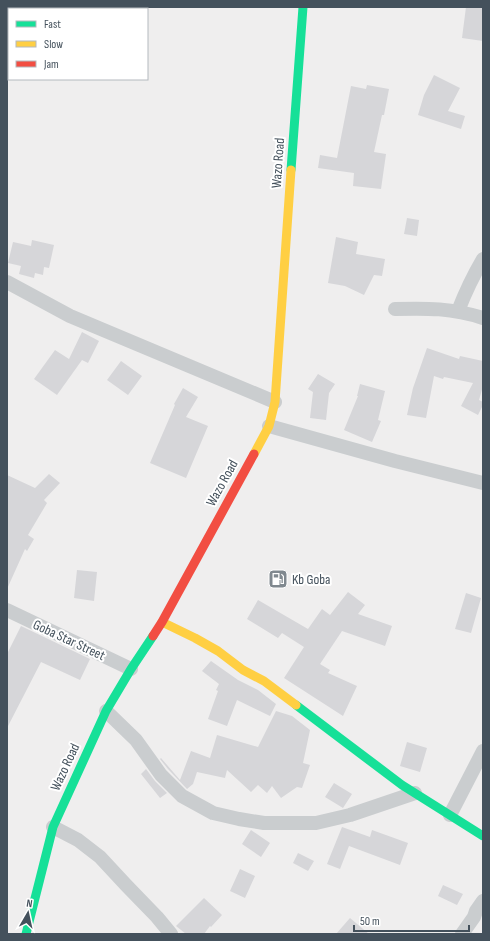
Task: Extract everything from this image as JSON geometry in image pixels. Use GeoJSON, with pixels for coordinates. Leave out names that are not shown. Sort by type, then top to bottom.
{"type":"FeatureCollection","features":[{"type":"Feature","properties":{"kind":"main road","name":"Wazo Road"},"geometry":{"type":"LineString","coordinates":[[26,934],[53,827],[106,711],[131,669],[162,622],[269,426],[275,402],[303,7]]}},
{"type":"Feature","properties":{"kind":"main road"},"geometry":{"type":"LineString","coordinates":[[162,622],[218,651],[243,670],[264,681],[402,785],[483,836]]}},
{"type":"Feature","properties":{"kind":"street"},"geometry":{"type":"LineString","coordinates":[[458,311],[472,279],[483,259]]}},
{"type":"Feature","properties":{"kind":"street"},"geometry":{"type":"LineString","coordinates":[[7,282],[70,316],[275,402]]}},
{"type":"Feature","properties":{"kind":"street"},"geometry":{"type":"LineString","coordinates":[[395,309],[427,308],[458,311],[483,318]]}},
{"type":"Feature","properties":{"kind":"street"},"geometry":{"type":"LineString","coordinates":[[269,426],[395,461],[483,483]]}},
{"type":"Feature","properties":{"kind":"street","name":"Goba Star Street"},"geometry":{"type":"LineString","coordinates":[[7,610],[131,669]]}},
{"type":"Feature","properties":{"kind":"street"},"geometry":{"type":"LineString","coordinates":[[106,711],[136,740],[161,775],[182,796],[213,813],[264,824],[316,823],[350,815],[415,793]]}},
{"type":"Feature","properties":{"kind":"street"},"geometry":{"type":"LineString","coordinates":[[450,815],[483,751]]}},
{"type":"Feature","properties":{"kind":"street"},"geometry":{"type":"LineString","coordinates":[[53,827],[78,840],[100,857],[157,917],[171,934]]}},
{"type":"Feature","properties":{"kind":"street"},"geometry":{"type":"LineString","coordinates":[[462,934],[483,901]]}},
{"type":"Feature","properties":{"kind":"building"},"geometry":{"type":"Polygon","coordinates":[[[466,7],[483,7],[483,41],[462,38],[466,7]]]}},
{"type":"Feature","properties":{"kind":"building"},"geometry":{"type":"Polygon","coordinates":[[[434,75],[460,88],[448,111],[465,116],[461,129],[418,115],[424,95],[434,75]]]}},
{"type":"Feature","properties":{"kind":"building"},"geometry":{"type":"Polygon","coordinates":[[[367,85],[389,89],[374,152],[386,154],[381,189],[353,186],[354,173],[318,168],[320,155],[337,158],[351,86],[366,89],[367,85]]]}},
{"type":"Feature","properties":{"kind":"building"},"geometry":{"type":"Polygon","coordinates":[[[407,218],[419,220],[417,236],[404,234],[407,218]]]}},
{"type":"Feature","properties":{"kind":"building"},"geometry":{"type":"Polygon","coordinates":[[[336,237],[358,242],[356,254],[385,259],[382,276],[374,275],[364,295],[345,286],[328,283],[336,237]]]}},
{"type":"Feature","properties":{"kind":"building"},"geometry":{"type":"Polygon","coordinates":[[[32,240],[54,245],[49,268],[44,267],[43,275],[35,273],[34,278],[19,274],[21,266],[8,263],[13,242],[31,246],[32,240]]]}},
{"type":"Feature","properties":{"kind":"building"},"geometry":{"type":"Polygon","coordinates":[[[82,332],[99,341],[88,363],[82,360],[57,395],[34,379],[55,350],[69,359],[82,332]]]}},
{"type":"Feature","properties":{"kind":"building"},"geometry":{"type":"Polygon","coordinates":[[[427,348],[459,359],[460,356],[483,361],[483,386],[479,400],[483,402],[483,405],[478,415],[461,406],[473,383],[444,377],[443,379],[434,376],[426,418],[407,415],[413,388],[427,348]]]}},
{"type":"Feature","properties":{"kind":"building"},"geometry":{"type":"Polygon","coordinates":[[[121,361],[142,376],[128,395],[107,380],[121,361]]]}},
{"type":"Feature","properties":{"kind":"building"},"geometry":{"type":"Polygon","coordinates":[[[318,374],[335,384],[329,393],[326,420],[310,418],[313,392],[308,389],[318,374]]]}},
{"type":"Feature","properties":{"kind":"building"},"geometry":{"type":"Polygon","coordinates":[[[360,384],[385,391],[378,420],[381,421],[372,442],[344,430],[358,396],[360,384]]]}},
{"type":"Feature","properties":{"kind":"building"},"geometry":{"type":"Polygon","coordinates":[[[183,388],[198,397],[186,417],[208,426],[186,478],[150,463],[175,405],[174,404],[183,388]]]}},
{"type":"Feature","properties":{"kind":"building"},"geometry":{"type":"Polygon","coordinates":[[[49,474],[60,483],[44,500],[47,503],[28,535],[34,539],[27,551],[25,549],[7,589],[7,475],[35,488],[49,474]]]}},
{"type":"Feature","properties":{"kind":"building"},"geometry":{"type":"Polygon","coordinates":[[[77,570],[97,572],[94,601],[74,598],[77,570]]]}},
{"type":"Feature","properties":{"kind":"building"},"geometry":{"type":"Polygon","coordinates":[[[348,592],[365,605],[358,614],[392,626],[385,646],[342,631],[320,664],[330,670],[328,673],[357,686],[343,716],[284,678],[304,647],[282,633],[278,638],[247,619],[258,600],[308,629],[322,609],[330,615],[348,592]]]}},
{"type":"Feature","properties":{"kind":"building"},"geometry":{"type":"Polygon","coordinates":[[[466,593],[481,598],[471,633],[455,629],[466,593]]]}},
{"type":"Feature","properties":{"kind":"building"},"geometry":{"type":"Polygon","coordinates":[[[21,626],[90,659],[80,680],[41,662],[7,728],[7,654],[21,626]]]}},
{"type":"Feature","properties":{"kind":"building"},"geometry":{"type":"Polygon","coordinates":[[[211,661],[238,680],[258,690],[276,704],[270,716],[237,700],[227,726],[208,719],[219,684],[202,671],[211,661]]]}},
{"type":"Feature","properties":{"kind":"building"},"geometry":{"type":"Polygon","coordinates":[[[276,711],[292,716],[310,730],[303,763],[310,765],[302,788],[297,787],[281,798],[272,786],[267,793],[258,785],[251,792],[227,770],[225,778],[197,772],[193,784],[187,789],[160,759],[161,758],[180,780],[191,751],[210,758],[217,735],[258,747],[276,711]]]}},
{"type":"Feature","properties":{"kind":"building"},"geometry":{"type":"Polygon","coordinates":[[[407,742],[427,748],[420,772],[400,766],[407,742]]]}},
{"type":"Feature","properties":{"kind":"building"},"geometry":{"type":"Polygon","coordinates":[[[146,769],[167,793],[160,798],[141,774],[146,769]]]}},
{"type":"Feature","properties":{"kind":"building"},"geometry":{"type":"Polygon","coordinates":[[[334,783],[352,794],[343,808],[325,797],[334,783]]]}},
{"type":"Feature","properties":{"kind":"building"},"geometry":{"type":"Polygon","coordinates":[[[342,827],[370,837],[372,830],[408,843],[400,865],[349,846],[340,869],[327,864],[342,827]]]}},
{"type":"Feature","properties":{"kind":"building"},"geometry":{"type":"Polygon","coordinates":[[[251,830],[270,843],[261,857],[242,844],[251,830]]]}},
{"type":"Feature","properties":{"kind":"building"},"geometry":{"type":"Polygon","coordinates":[[[298,853],[314,861],[308,871],[293,863],[298,853]]]}},
{"type":"Feature","properties":{"kind":"building"},"geometry":{"type":"Polygon","coordinates":[[[240,869],[255,876],[245,898],[230,891],[240,869]]]}},
{"type":"Feature","properties":{"kind":"building"},"geometry":{"type":"Polygon","coordinates":[[[443,885],[463,894],[457,905],[438,896],[443,885]]]}},
{"type":"Feature","properties":{"kind":"building"},"geometry":{"type":"Polygon","coordinates":[[[204,898],[222,915],[204,934],[186,934],[176,926],[204,898]]]}},
{"type":"Feature","properties":{"kind":"building"},"geometry":{"type":"Polygon","coordinates":[[[350,918],[369,934],[336,934],[350,918]]]}},
{"type":"Feature","properties":{"kind":"traffic: fast"},"geometry":{"type":"LineString","coordinates":[[291,170],[303,7]]}},
{"type":"Feature","properties":{"kind":"traffic: fast"},"geometry":{"type":"LineString","coordinates":[[26,934],[53,827],[106,711],[153,636]]}},
{"type":"Feature","properties":{"kind":"traffic: fast"},"geometry":{"type":"LineString","coordinates":[[296,705],[402,785],[483,836]]}},
{"type":"Feature","properties":{"kind":"traffic: slow"},"geometry":{"type":"LineString","coordinates":[[254,454],[269,426],[275,402],[291,170]]}},
{"type":"Feature","properties":{"kind":"traffic: slow"},"geometry":{"type":"LineString","coordinates":[[162,622],[218,651],[243,670],[264,681],[296,705]]}},
{"type":"Feature","properties":{"kind":"traffic: jam"},"geometry":{"type":"LineString","coordinates":[[153,636],[254,454]]}},
{"type":"Feature","properties":{"kind":"place","name":"Kb Goba"},"geometry":{"type":"Point","coordinates":[278,579]}}]}
